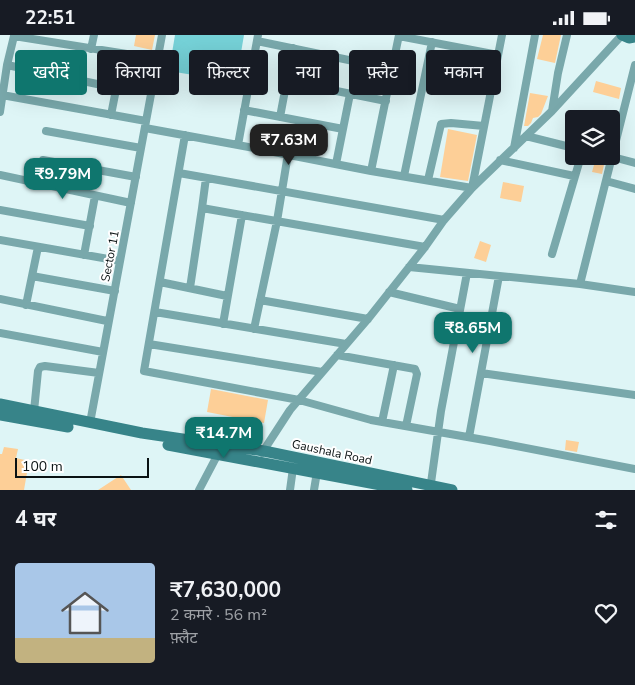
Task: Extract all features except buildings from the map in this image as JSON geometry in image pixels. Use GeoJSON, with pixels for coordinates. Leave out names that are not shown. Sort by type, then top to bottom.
{"type":"FeatureCollection","features":[{"type":"Feature","properties":{"kind":"street"},"geometry":{"type":"LineString","coordinates":[[92,49],[94,35]]}},
{"type":"Feature","properties":{"kind":"street","name":"Sector 11"},"geometry":{"type":"LineString","coordinates":[[160,50],[162,35]]}},
{"type":"Feature","properties":{"kind":"street"},"geometry":{"type":"LineString","coordinates":[[396,50],[399,35],[473,50]]}},
{"type":"Feature","properties":{"kind":"street"},"geometry":{"type":"LineString","coordinates":[[499,50],[502,35]]}},
{"type":"Feature","properties":{"kind":"street"},"geometry":{"type":"LineString","coordinates":[[514,147],[535,35]]}},
{"type":"Feature","properties":{"kind":"street"},"geometry":{"type":"LineString","coordinates":[[552,111],[567,35]]}},
{"type":"Feature","properties":{"kind":"street"},"geometry":{"type":"LineString","coordinates":[[261,456],[299,399],[368,319],[410,267],[444,220],[472,188],[552,111],[622,35],[629,38],[635,37]]}},
{"type":"Feature","properties":{"kind":"street"},"geometry":{"type":"LineString","coordinates":[[0,112],[7,65],[14,36],[98,50]]}},
{"type":"Feature","properties":{"kind":"street"},"geometry":{"type":"LineString","coordinates":[[238,145],[257,38],[349,60]]}},
{"type":"Feature","properties":{"kind":"street"},"geometry":{"type":"LineString","coordinates":[[404,176],[432,42]]}},
{"type":"Feature","properties":{"kind":"street"},"geometry":{"type":"LineString","coordinates":[[7,65],[97,84]]}},
{"type":"Feature","properties":{"kind":"street"},"geometry":{"type":"LineString","coordinates":[[620,120],[635,65]]}},
{"type":"Feature","properties":{"kind":"street"},"geometry":{"type":"LineString","coordinates":[[2,95],[111,115],[185,135],[371,171],[472,188]]}},
{"type":"Feature","properties":{"kind":"street"},"geometry":{"type":"LineString","coordinates":[[111,115],[115,95]]}},
{"type":"Feature","properties":{"kind":"street","name":"Sector 11"},"geometry":{"type":"LineString","coordinates":[[90,423],[151,95]]}},
{"type":"Feature","properties":{"kind":"street"},"geometry":{"type":"LineString","coordinates":[[280,117],[284,95]]}},
{"type":"Feature","properties":{"kind":"street"},"geometry":{"type":"LineString","coordinates":[[336,164],[350,95]]}},
{"type":"Feature","properties":{"kind":"street"},"geometry":{"type":"LineString","coordinates":[[355,95],[386,101]]}},
{"type":"Feature","properties":{"kind":"street"},"geometry":{"type":"LineString","coordinates":[[371,171],[387,95]]}},
{"type":"Feature","properties":{"kind":"street"},"geometry":{"type":"LineString","coordinates":[[472,188],[490,95]]}},
{"type":"Feature","properties":{"kind":"street"},"geometry":{"type":"LineString","coordinates":[[244,110],[343,129]]}},
{"type":"Feature","properties":{"kind":"street"},"geometry":{"type":"LineString","coordinates":[[428,180],[442,125],[451,123],[484,126]]}},
{"type":"Feature","properties":{"kind":"street"},"geometry":{"type":"LineString","coordinates":[[46,131],[142,147]]}},
{"type":"Feature","properties":{"kind":"street"},"geometry":{"type":"LineString","coordinates":[[185,135],[155,312],[143,367],[144,371],[299,399],[382,422],[635,469]]}},
{"type":"Feature","properties":{"kind":"street"},"geometry":{"type":"LineString","coordinates":[[526,136],[565,146]]}},
{"type":"Feature","properties":{"kind":"street"},"geometry":{"type":"LineString","coordinates":[[254,329],[288,155]]}},
{"type":"Feature","properties":{"kind":"street"},"geometry":{"type":"LineString","coordinates":[[620,159],[635,163]]}},
{"type":"Feature","properties":{"kind":"street"},"geometry":{"type":"LineString","coordinates":[[43,160],[136,177]]}},
{"type":"Feature","properties":{"kind":"street"},"geometry":{"type":"LineString","coordinates":[[500,160],[574,176]]}},
{"type":"Feature","properties":{"kind":"street"},"geometry":{"type":"LineString","coordinates":[[552,254],[578,165]]}},
{"type":"Feature","properties":{"kind":"street"},"geometry":{"type":"LineString","coordinates":[[580,284],[609,165]]}},
{"type":"Feature","properties":{"kind":"street"},"geometry":{"type":"LineString","coordinates":[[179,173],[444,220]]}},
{"type":"Feature","properties":{"kind":"street"},"geometry":{"type":"LineString","coordinates":[[0,175],[131,203]]}},
{"type":"Feature","properties":{"kind":"street"},"geometry":{"type":"LineString","coordinates":[[190,287],[206,178]]}},
{"type":"Feature","properties":{"kind":"street"},"geometry":{"type":"LineString","coordinates":[[606,181],[635,189]]}},
{"type":"Feature","properties":{"kind":"street"},"geometry":{"type":"LineString","coordinates":[[84,255],[95,196]]}},
{"type":"Feature","properties":{"kind":"street"},"geometry":{"type":"LineString","coordinates":[[202,208],[425,247]]}},
{"type":"Feature","properties":{"kind":"street"},"geometry":{"type":"LineString","coordinates":[[0,209],[90,226]]}},
{"type":"Feature","properties":{"kind":"street"},"geometry":{"type":"LineString","coordinates":[[224,323],[242,215]]}},
{"type":"Feature","properties":{"kind":"street"},"geometry":{"type":"LineString","coordinates":[[0,240],[120,261]]}},
{"type":"Feature","properties":{"kind":"street"},"geometry":{"type":"LineString","coordinates":[[26,305],[38,247]]}},
{"type":"Feature","properties":{"kind":"street"},"geometry":{"type":"LineString","coordinates":[[410,267],[580,284],[635,292]]}},
{"type":"Feature","properties":{"kind":"street"},"geometry":{"type":"LineString","coordinates":[[431,488],[438,432],[467,273]]}},
{"type":"Feature","properties":{"kind":"street"},"geometry":{"type":"LineString","coordinates":[[32,276],[114,291]]}},
{"type":"Feature","properties":{"kind":"street"},"geometry":{"type":"LineString","coordinates":[[469,437],[499,276]]}},
{"type":"Feature","properties":{"kind":"street"},"geometry":{"type":"LineString","coordinates":[[160,282],[227,296]]}},
{"type":"Feature","properties":{"kind":"street"},"geometry":{"type":"LineString","coordinates":[[389,292],[460,309]]}},
{"type":"Feature","properties":{"kind":"street"},"geometry":{"type":"LineString","coordinates":[[0,299],[107,321]]}},
{"type":"Feature","properties":{"kind":"street"},"geometry":{"type":"LineString","coordinates":[[260,300],[368,319]]}},
{"type":"Feature","properties":{"kind":"street"},"geometry":{"type":"LineString","coordinates":[[155,312],[346,344]]}},
{"type":"Feature","properties":{"kind":"street"},"geometry":{"type":"LineString","coordinates":[[0,333],[103,352]]}},
{"type":"Feature","properties":{"kind":"street"},"geometry":{"type":"LineString","coordinates":[[149,344],[322,372]]}},
{"type":"Feature","properties":{"kind":"street"},"geometry":{"type":"LineString","coordinates":[[336,355],[414,369],[417,374],[406,426]]}},
{"type":"Feature","properties":{"kind":"street"},"geometry":{"type":"LineString","coordinates":[[382,422],[394,365]]}},
{"type":"Feature","properties":{"kind":"street"},"geometry":{"type":"LineString","coordinates":[[34,411],[40,367],[45,366],[99,373]]}},
{"type":"Feature","properties":{"kind":"street"},"geometry":{"type":"LineString","coordinates":[[481,373],[635,395]]}},
{"type":"Feature","properties":{"kind":"street","name":"Gaushala Road"},"geometry":{"type":"LineString","coordinates":[[0,404],[220,450]]}},
{"type":"Feature","properties":{"kind":"street","name":"Gaushala Road"},"geometry":{"type":"LineString","coordinates":[[0,415],[261,456],[431,488],[452,490]]}},
{"type":"Feature","properties":{"kind":"street"},"geometry":{"type":"LineString","coordinates":[[199,490],[220,450]]}},
{"type":"Feature","properties":{"kind":"street","name":"Gaushala Road"},"geometry":{"type":"LineString","coordinates":[[261,456],[293,467],[407,490]]}},
{"type":"Feature","properties":{"kind":"street"},"geometry":{"type":"LineString","coordinates":[[290,490],[293,467]]}},
{"type":"Feature","properties":{"kind":"street"},"geometry":{"type":"LineString","coordinates":[[314,490],[317,472]]}},
{"type":"Feature","properties":{"kind":"shaded area"},"geometry":{"type":"Polygon","coordinates":[[[175,35],[244,35],[241,50],[189,50],[189,74],[179,73],[179,50],[172,50],[175,35]]]}}]}
